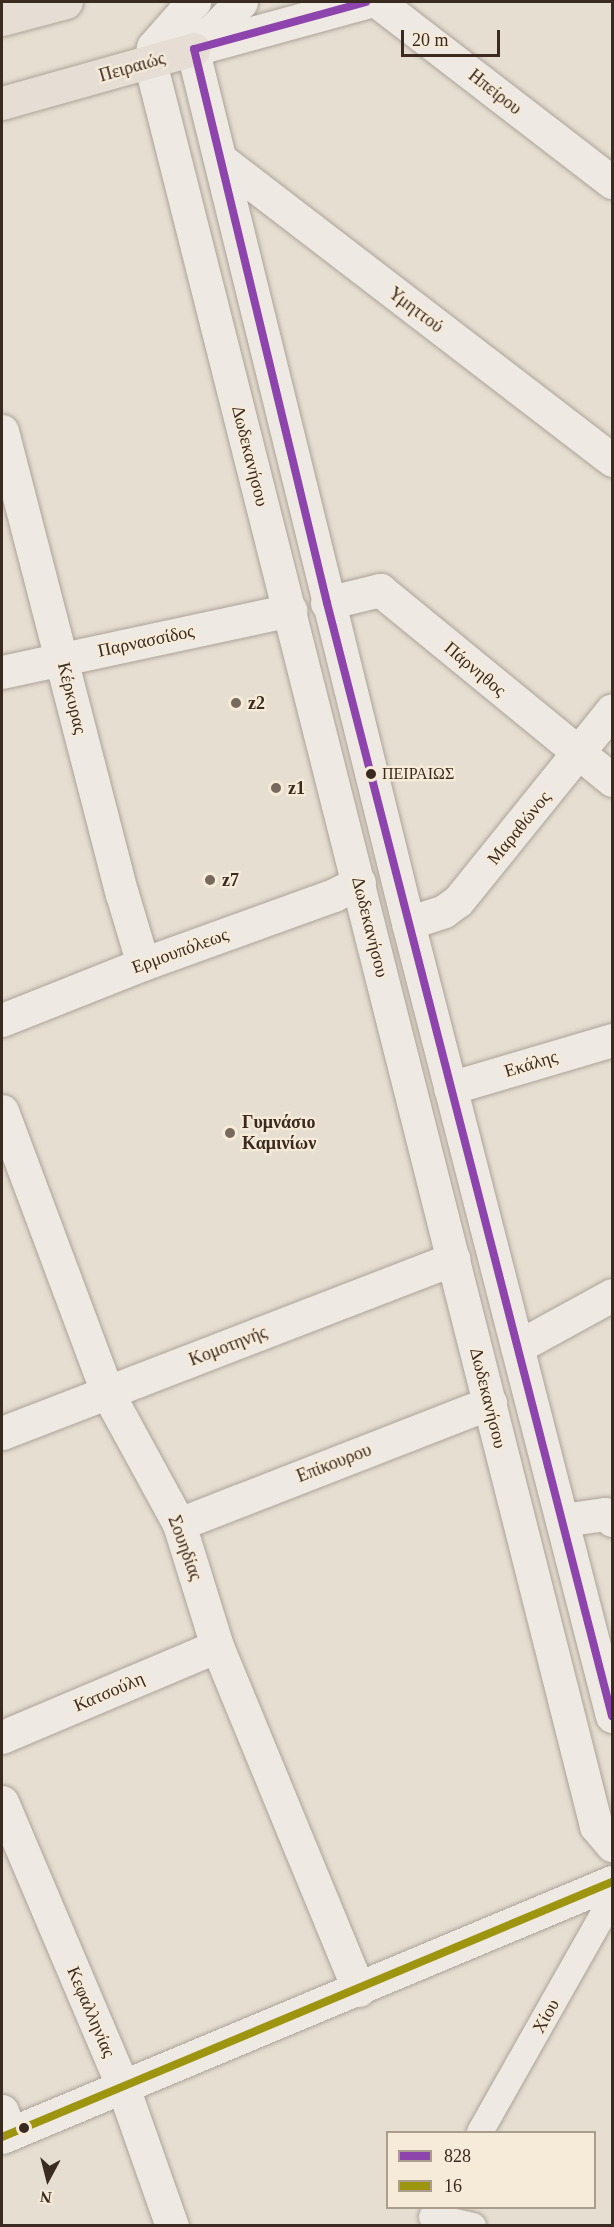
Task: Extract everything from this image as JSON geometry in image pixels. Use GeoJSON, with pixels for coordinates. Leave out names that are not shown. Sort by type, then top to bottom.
{"type":"FeatureCollection","features":[{"type":"Feature","properties":{"kind":"main road"},"geometry":{"type":"LineString","coordinates":[[2,19],[66,2]]}},
{"type":"Feature","properties":{"kind":"main road","name":"Πειραιώς"},"geometry":{"type":"LineString","coordinates":[[2,103],[194,49]]}},
{"type":"Feature","properties":{"kind":"street"},"geometry":{"type":"LineString","coordinates":[[194,49],[241,2]]}},
{"type":"Feature","properties":{"kind":"street","name":"Πειραιώς"},"geometry":{"type":"LineString","coordinates":[[194,49],[366,2]]}},
{"type":"Feature","properties":{"kind":"street","name":"Ηπείρου"},"geometry":{"type":"LineString","coordinates":[[378,2],[612,182]]}},
{"type":"Feature","properties":{"kind":"street","name":"Δωδεκανήσου"},"geometry":{"type":"LineString","coordinates":[[185,5],[327,603],[612,1716]]}},
{"type":"Feature","properties":{"kind":"street","name":"Δωδεκανήσου"},"geometry":{"type":"LineString","coordinates":[[185,5],[153,47],[150,62],[596,1826],[612,1845]]}},
{"type":"Feature","properties":{"kind":"street","name":"Υμηττού"},"geometry":{"type":"LineString","coordinates":[[220,159],[612,460]]}},
{"type":"Feature","properties":{"kind":"street","name":"Κέρκυρας"},"geometry":{"type":"LineString","coordinates":[[2,431],[63,659],[122,894],[143,964]]}},
{"type":"Feature","properties":{"kind":"street","name":"Πάρνηθος"},"geometry":{"type":"LineString","coordinates":[[327,603],[380,590],[577,754],[612,780]]}},
{"type":"Feature","properties":{"kind":"street","name":"Παρνασσίδος"},"geometry":{"type":"LineString","coordinates":[[2,672],[290,610]]}},
{"type":"Feature","properties":{"kind":"street","name":"Μαραθώνος"},"geometry":{"type":"LineString","coordinates":[[408,923],[444,910],[458,901],[612,710]]}},
{"type":"Feature","properties":{"kind":"street","name":"Ερμουπόλεως"},"geometry":{"type":"LineString","coordinates":[[2,1020],[143,964],[334,895],[359,882]]}},
{"type":"Feature","properties":{"kind":"street","name":"Εκάλης"},"geometry":{"type":"LineString","coordinates":[[450,1088],[612,1040]]}},
{"type":"Feature","properties":{"kind":"street","name":"Σουηδίας"},"geometry":{"type":"LineString","coordinates":[[2,1111],[107,1392],[179,1524],[217,1646],[358,1990]]}},
{"type":"Feature","properties":{"kind":"street","name":"Κομοτηνής"},"geometry":{"type":"LineString","coordinates":[[2,1433],[453,1259]]}},
{"type":"Feature","properties":{"kind":"street"},"geometry":{"type":"LineString","coordinates":[[517,1347],[612,1295]]}},
{"type":"Feature","properties":{"kind":"street","name":"Επίκουρου"},"geometry":{"type":"LineString","coordinates":[[179,1524],[490,1403]]}},
{"type":"Feature","properties":{"kind":"street"},"geometry":{"type":"LineString","coordinates":[[562,1520],[610,1515]]}},
{"type":"Feature","properties":{"kind":"street","name":"Κατσούλη"},"geometry":{"type":"LineString","coordinates":[[2,1737],[217,1646]]}},
{"type":"Feature","properties":{"kind":"street","name":"Κεφαλληνίας"},"geometry":{"type":"LineString","coordinates":[[2,1802],[123,2087],[172,2226]]}},
{"type":"Feature","properties":{"kind":"street"},"geometry":{"type":"LineString","coordinates":[[4,2127],[123,2087],[612,1882]]}},
{"type":"Feature","properties":{"kind":"street","name":"Χίου"},"geometry":{"type":"LineString","coordinates":[[481,2131],[612,1899]]}},
{"type":"Feature","properties":{"kind":"street"},"geometry":{"type":"LineString","coordinates":[[432,2217],[473,2226]]}},
{"type":"Feature","properties":{"kind":"transit line","name":"828"},"geometry":{"type":"LineString","coordinates":[[366,2],[194,49],[327,603],[612,1716]]}},
{"type":"Feature","properties":{"kind":"transit line","name":"16"},"geometry":{"type":"LineString","coordinates":[[2,2137],[612,1882]]}},
{"type":"Feature","properties":{"kind":"place","name":"z2"},"geometry":{"type":"Point","coordinates":[236,703]}},
{"type":"Feature","properties":{"kind":"place","name":"ΠΕΙΡΑΙΩΣ"},"geometry":{"type":"Point","coordinates":[371,774]}},
{"type":"Feature","properties":{"kind":"place","name":"z1"},"geometry":{"type":"Point","coordinates":[276,788]}},
{"type":"Feature","properties":{"kind":"place","name":"z7"},"geometry":{"type":"Point","coordinates":[210,880]}},
{"type":"Feature","properties":{"kind":"place","name":"Γυμνάσιο Καμινίων"},"geometry":{"type":"Point","coordinates":[230,1133]}}]}
